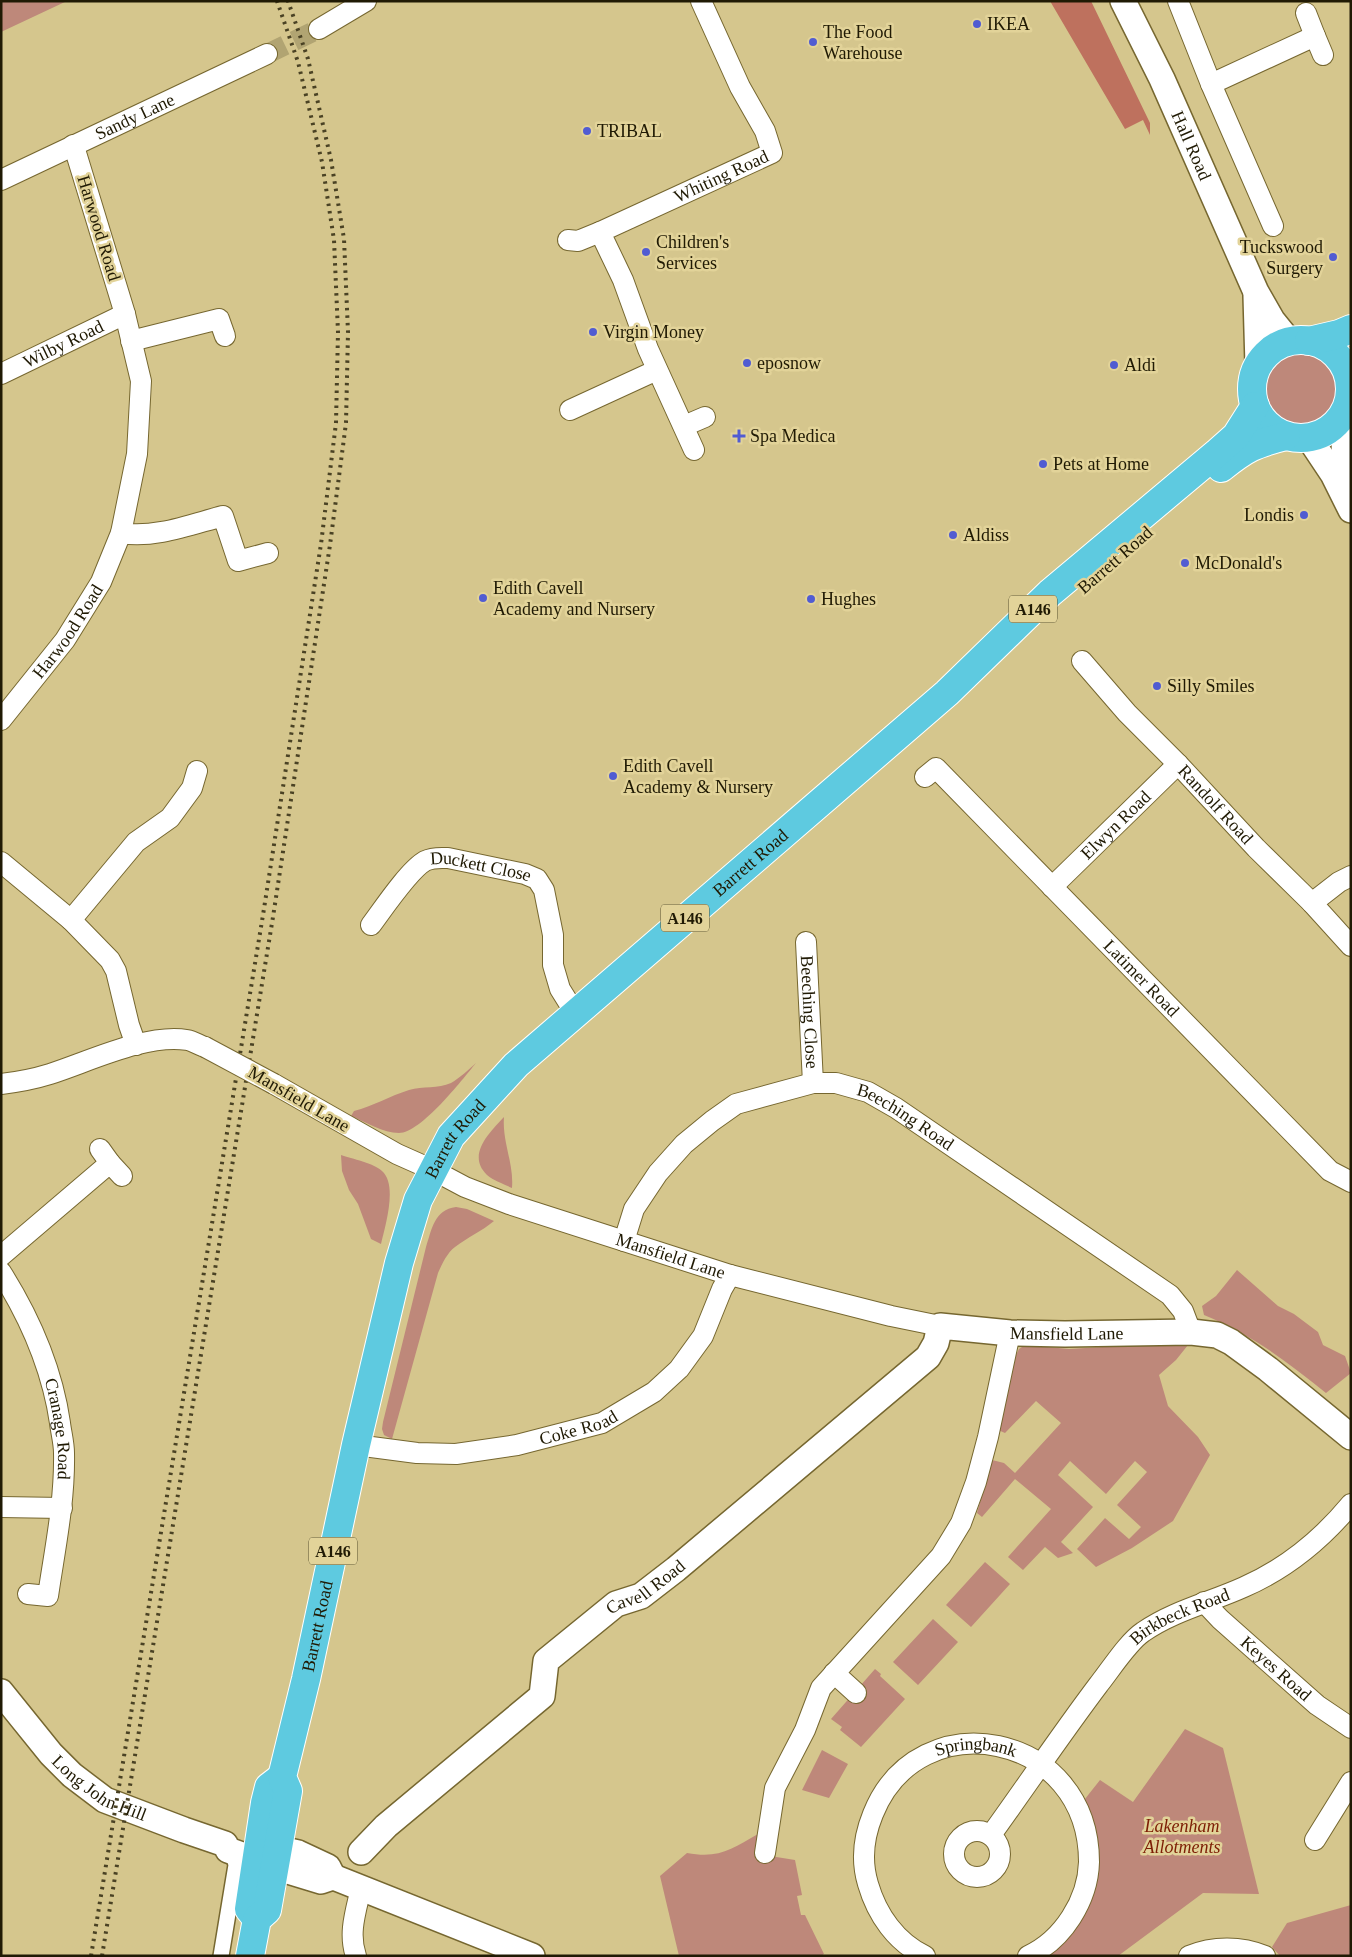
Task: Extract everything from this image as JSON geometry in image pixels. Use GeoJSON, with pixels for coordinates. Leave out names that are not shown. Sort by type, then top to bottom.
{"type":"FeatureCollection","features":[{"type":"Feature","properties":{"kind":"highway"},"geometry":{"type":"LineString","coordinates":[[1258,366],[1278,345],[1339,334],[1351,329]]}},
{"type":"Feature","properties":{"kind":"highway","name":"Hall Road"},"geometry":{"type":"LineString","coordinates":[[1299,341],[1321,345],[1332,351],[1341,361],[1349,372],[1350,389],[1348,403]]}},
{"type":"Feature","properties":{"kind":"highway","name":"Hall Road"},"geometry":{"type":"LineString","coordinates":[[1255,406],[1252,385],[1258,366]]}},
{"type":"Feature","properties":{"kind":"highway","name":"A146"},"geometry":{"type":"LineString","coordinates":[[1297,437],[1324,433],[1339,421],[1348,403]]}},
{"type":"Feature","properties":{"kind":"highway"},"geometry":{"type":"LineString","coordinates":[[1255,406],[1266,424],[1297,437]]}},
{"type":"Feature","properties":{"kind":"highway","name":"Barrett Road"},"geometry":{"type":"LineString","coordinates":[[948,693],[1050,593],[1236,436],[1255,406]]}},
{"type":"Feature","properties":{"kind":"highway","name":"Barrett Road"},"geometry":{"type":"LineString","coordinates":[[250,1956],[257,1920],[249,1909],[254,1853],[288,1791],[282,1777],[306,1678],[356,1445],[399,1264],[418,1200],[452,1136],[516,1065],[948,693],[1074,595],[1245,449],[1263,442],[1297,437]]}},
{"type":"Feature","properties":{"kind":"street"},"geometry":{"type":"LineString","coordinates":[[319,29],[366,1]]}},
{"type":"Feature","properties":{"kind":"street","name":"Whiting Road"},"geometry":{"type":"LineString","coordinates":[[568,240],[578,241],[600,232],[772,153],[765,131],[740,87],[702,1]]}},
{"type":"Feature","properties":{"kind":"street","name":"Hall Road"},"geometry":{"type":"LineString","coordinates":[[1123,1],[1162,79],[1256,292],[1272,320],[1299,341]]}},
{"type":"Feature","properties":{"kind":"street"},"geometry":{"type":"LineString","coordinates":[[1178,1],[1211,84],[1273,226]]}},
{"type":"Feature","properties":{"kind":"street"},"geometry":{"type":"LineString","coordinates":[[1306,14],[1323,55]]}},
{"type":"Feature","properties":{"kind":"street"},"geometry":{"type":"LineString","coordinates":[[1211,84],[1315,36]]}},
{"type":"Feature","properties":{"kind":"street","name":"Sandy Lane"},"geometry":{"type":"LineString","coordinates":[[1,180],[266,54]]}},
{"type":"Feature","properties":{"kind":"street","name":"Harwood Road"},"geometry":{"type":"LineString","coordinates":[[1,720],[65,640],[101,582],[121,533],[137,454],[141,381],[125,314],[73,145]]}},
{"type":"Feature","properties":{"kind":"street"},"geometry":{"type":"LineString","coordinates":[[600,232],[623,280],[657,370],[694,450]]}},
{"type":"Feature","properties":{"kind":"street","name":"Hall Road"},"geometry":{"type":"LineString","coordinates":[[1256,292],[1258,366]]}},
{"type":"Feature","properties":{"kind":"street","name":"Wilby Road"},"geometry":{"type":"LineString","coordinates":[[1,374],[125,314]]}},
{"type":"Feature","properties":{"kind":"street"},"geometry":{"type":"LineString","coordinates":[[131,341],[219,320],[225,336]]}},
{"type":"Feature","properties":{"kind":"street"},"geometry":{"type":"LineString","coordinates":[[570,410],[657,370]]}},
{"type":"Feature","properties":{"kind":"street","name":"Hall Road"},"geometry":{"type":"LineString","coordinates":[[1348,403],[1344,458],[1347,474],[1351,482]]}},
{"type":"Feature","properties":{"kind":"street"},"geometry":{"type":"LineString","coordinates":[[684,426],[705,417]]}},
{"type":"Feature","properties":{"kind":"street"},"geometry":{"type":"LineString","coordinates":[[1297,437],[1333,474],[1351,510]]}},
{"type":"Feature","properties":{"kind":"street"},"geometry":{"type":"LineString","coordinates":[[121,533],[157,532],[223,516],[238,561],[268,553]]}},
{"type":"Feature","properties":{"kind":"street","name":"Randolf Road"},"geometry":{"type":"LineString","coordinates":[[1082,661],[1127,713],[1178,764],[1256,848],[1312,903],[1351,946]]}},
{"type":"Feature","properties":{"kind":"street","name":"Elwyn Road"},"geometry":{"type":"LineString","coordinates":[[1052,887],[1178,764]]}},
{"type":"Feature","properties":{"kind":"street","name":"Latimer Road"},"geometry":{"type":"LineString","coordinates":[[936,767],[1330,1171],[1351,1182]]}},
{"type":"Feature","properties":{"kind":"street"},"geometry":{"type":"LineString","coordinates":[[71,920],[136,842],[170,818],[192,788],[198,771]]}},
{"type":"Feature","properties":{"kind":"street","name":"Duckett Close"},"geometry":{"type":"LineString","coordinates":[[371,925],[411,874],[424,862],[436,857],[526,874],[537,879],[544,890],[554,935],[553,965],[560,988],[575,1013]]}},
{"type":"Feature","properties":{"kind":"street"},"geometry":{"type":"LineString","coordinates":[[1,862],[71,920],[110,960],[116,971],[129,1025],[136,1044]]}},
{"type":"Feature","properties":{"kind":"street"},"geometry":{"type":"LineString","coordinates":[[1312,903],[1332,887],[1351,876]]}},
{"type":"Feature","properties":{"kind":"street","name":"Beeching Close"},"geometry":{"type":"LineString","coordinates":[[806,942],[813,1083]]}},
{"type":"Feature","properties":{"kind":"street","name":"Mansfield Lane"},"geometry":{"type":"LineString","coordinates":[[1,1084],[49,1075],[136,1044],[187,1040],[205,1047],[274,1084],[397,1154],[474,1191],[730,1275],[891,1316],[940,1326],[1010,1333],[1191,1332],[1217,1335],[1231,1342],[1351,1437]]}},
{"type":"Feature","properties":{"kind":"street","name":"Beeching Road"},"geometry":{"type":"LineString","coordinates":[[624,1241],[634,1209],[658,1173],[684,1144],[712,1121],[736,1104],[813,1083],[836,1083],[868,1092],[896,1108],[1170,1295],[1183,1311],[1191,1332]]}},
{"type":"Feature","properties":{"kind":"street"},"geometry":{"type":"LineString","coordinates":[[1,1256],[111,1163]]}},
{"type":"Feature","properties":{"kind":"street","name":"Cranage Road"},"geometry":{"type":"LineString","coordinates":[[1,1272],[29,1319],[47,1365],[58,1411],[64,1451],[62,1508],[47,1596]]}},
{"type":"Feature","properties":{"kind":"street","name":"Coke Road"},"geometry":{"type":"LineString","coordinates":[[356,1445],[417,1453],[456,1454],[516,1445],[602,1423],[654,1392],[679,1369],[703,1336],[722,1289],[730,1275]]}},
{"type":"Feature","properties":{"kind":"street","name":"Cavell Road"},"geometry":{"type":"LineString","coordinates":[[334,1877],[347,1854],[352,1851],[361,1852],[386,1826],[542,1696],[546,1661],[616,1604],[641,1596],[676,1569],[928,1357],[936,1343],[940,1326]]}},
{"type":"Feature","properties":{"kind":"street"},"geometry":{"type":"LineString","coordinates":[[765,1853],[775,1788],[805,1730],[821,1688],[940,1556],[961,1524],[976,1482],[988,1437],[1010,1333]]}},
{"type":"Feature","properties":{"kind":"street","name":"Birkbeck Road"},"geometry":{"type":"LineString","coordinates":[[991,1835],[1120,1656],[1142,1632],[1204,1602],[1244,1587],[1281,1567],[1307,1548],[1351,1504]]}},
{"type":"Feature","properties":{"kind":"street"},"geometry":{"type":"LineString","coordinates":[[1,1507],[62,1508]]}},
{"type":"Feature","properties":{"kind":"street","name":"Keyes Road"},"geometry":{"type":"LineString","coordinates":[[1204,1602],[1220,1619],[1317,1705],[1351,1728]]}},
{"type":"Feature","properties":{"kind":"street"},"geometry":{"type":"LineString","coordinates":[[834,1673],[856,1693]]}},
{"type":"Feature","properties":{"kind":"street","name":"Long John Hill"},"geometry":{"type":"LineString","coordinates":[[1,1692],[51,1754],[72,1775],[106,1800],[184,1830],[254,1853],[321,1881],[334,1877],[532,1956]]}},
{"type":"Feature","properties":{"kind":"street","name":"Springbank"},"geometry":{"type":"LineString","coordinates":[[925,1956],[916,1952],[898,1937],[882,1918],[873,1900],[866,1876],[865,1847],[869,1823],[877,1804],[890,1785],[918,1760],[937,1751],[972,1744],[1000,1746],[1024,1754],[1042,1764],[1063,1783],[1074,1798],[1084,1822],[1089,1844],[1089,1869],[1082,1896],[1070,1919],[1054,1938],[1028,1956]]}},
{"type":"Feature","properties":{"kind":"street"},"geometry":{"type":"LineString","coordinates":[[1316,1840],[1351,1782]]}},
{"type":"Feature","properties":{"kind":"street"},"geometry":{"type":"LineString","coordinates":[[356,1956],[352,1930],[367,1864],[361,1852]]}},
{"type":"Feature","properties":{"kind":"street"},"geometry":{"type":"LineString","coordinates":[[221,1956],[236,1865],[254,1853]]}},
{"type":"Feature","properties":{"kind":"street"},"geometry":{"type":"LineString","coordinates":[[1188,1956],[1205,1949],[1245,1949],[1265,1956]]}},
{"type":"Feature","properties":{"kind":"green space"},"geometry":{"type":"Polygon","coordinates":[[[1,1],[67,1],[1,32],[1,1]]]}},
{"type":"Feature","properties":{"kind":"green space"},"geometry":{"type":"Polygon","coordinates":[[[1293,352],[1307,352],[1321,358],[1331,368],[1337,382],[1335,403],[1321,420],[1307,426],[1293,426],[1279,420],[1269,410],[1263,396],[1263,382],[1269,368],[1279,358],[1293,352]]]}},
{"type":"Feature","properties":{"kind":"green space"},"geometry":{"type":"Polygon","coordinates":[[[476,1063],[451,1093],[429,1115],[408,1131],[393,1133],[351,1116],[354,1111],[409,1090],[451,1083],[476,1063]]]}},
{"type":"Feature","properties":{"kind":"green space"},"geometry":{"type":"Polygon","coordinates":[[[504,1117],[512,1188],[487,1175],[481,1167],[479,1160],[482,1144],[504,1117]]]}},
{"type":"Feature","properties":{"kind":"green space"},"geometry":{"type":"Polygon","coordinates":[[[341,1155],[374,1166],[387,1177],[390,1196],[381,1244],[371,1239],[358,1204],[349,1190],[342,1171],[341,1155]]]}},
{"type":"Feature","properties":{"kind":"green space"},"geometry":{"type":"Polygon","coordinates":[[[456,1207],[467,1209],[494,1221],[452,1249],[438,1273],[392,1439],[384,1435],[382,1429],[383,1422],[426,1247],[432,1227],[438,1216],[456,1207]]]}},
{"type":"Feature","properties":{"kind":"green space"},"geometry":{"type":"Polygon","coordinates":[[[1237,1270],[1278,1306],[1294,1314],[1318,1332],[1323,1345],[1345,1356],[1351,1373],[1326,1393],[1268,1349],[1238,1331],[1204,1315],[1202,1306],[1216,1296],[1237,1270]]]}},
{"type":"Feature","properties":{"kind":"green space"},"geometry":{"type":"Polygon","coordinates":[[[1025,1345],[1069,1349],[1136,1345],[1188,1345],[1176,1360],[1159,1375],[1168,1406],[1198,1437],[1210,1455],[1173,1521],[1132,1548],[1096,1567],[1077,1549],[1105,1518],[1129,1539],[1141,1527],[1117,1505],[1147,1472],[1135,1461],[1106,1494],[1070,1461],[1058,1475],[1093,1507],[1061,1542],[1073,1553],[1058,1558],[1045,1547],[1023,1570],[1008,1557],[1051,1509],[1015,1479],[982,1517],[977,1513],[992,1460],[1004,1463],[1015,1473],[1061,1423],[1036,1401],[1005,1433],[998,1430],[1014,1359],[1019,1349],[1025,1345]]]}},
{"type":"Feature","properties":{"kind":"green space"},"geometry":{"type":"Polygon","coordinates":[[[985,1562],[1010,1584],[971,1627],[946,1605],[985,1562]]]}},
{"type":"Feature","properties":{"kind":"green space"},"geometry":{"type":"Polygon","coordinates":[[[933,1619],[958,1642],[918,1685],[893,1662],[933,1619]]]}},
{"type":"Feature","properties":{"kind":"green space"},"geometry":{"type":"Polygon","coordinates":[[[875,1669],[905,1699],[861,1747],[840,1730],[842,1727],[831,1719],[875,1669]]]}},
{"type":"Feature","properties":{"kind":"green space","name":"Lakenham Allotments"},"geometry":{"type":"Polygon","coordinates":[[[1185,1729],[1223,1748],[1259,1894],[1203,1893],[1118,1956],[1044,1956],[1079,1917],[1081,1804],[1100,1780],[1133,1802],[1185,1729]]]}},
{"type":"Feature","properties":{"kind":"green space"},"geometry":{"type":"Polygon","coordinates":[[[822,1750],[848,1764],[829,1798],[802,1790],[822,1750]]]}},
{"type":"Feature","properties":{"kind":"green space"},"geometry":{"type":"Polygon","coordinates":[[[758,1834],[764,1855],[795,1860],[802,1895],[797,1896],[801,1915],[805,1915],[824,1954],[821,1956],[679,1956],[660,1876],[687,1853],[698,1855],[717,1854],[733,1848],[758,1834]]]}},
{"type":"Feature","properties":{"kind":"green space"},"geometry":{"type":"Polygon","coordinates":[[[1351,1905],[1351,1956],[1280,1956],[1272,1947],[1287,1923],[1351,1905]]]}},
{"type":"Feature","properties":{"kind":"shaded area"},"geometry":{"type":"Polygon","coordinates":[[[1050,1],[1091,1],[1150,123],[1150,135],[1143,120],[1125,129],[1050,1]]]}},
{"type":"Feature","properties":{"kind":"tunnel"},"geometry":{"type":"LineString","coordinates":[[267,54],[319,29]]}},
{"type":"Feature","properties":{"kind":"railway"},"geometry":{"type":"LineString","coordinates":[[91,1956],[263,915],[321,544],[336,423],[338,332],[334,240],[322,162],[298,62],[277,1]]}},
{"type":"Feature","properties":{"kind":"railway"},"geometry":{"type":"LineString","coordinates":[[102,1956],[273,917],[330,545],[346,423],[348,332],[344,239],[331,160],[308,59],[288,1]]}},
{"type":"Feature","properties":{"kind":"place","name":"IKEA"},"geometry":{"type":"Point","coordinates":[977,24]}},
{"type":"Feature","properties":{"kind":"place","name":"The Food Warehouse"},"geometry":{"type":"Point","coordinates":[813,42]}},
{"type":"Feature","properties":{"kind":"place","name":"TRIBAL"},"geometry":{"type":"Point","coordinates":[587,131]}},
{"type":"Feature","properties":{"kind":"place","name":"Children's Services"},"geometry":{"type":"Point","coordinates":[646,252]}},
{"type":"Feature","properties":{"kind":"place","name":"Tuckswood Surgery"},"geometry":{"type":"Point","coordinates":[1333,257]}},
{"type":"Feature","properties":{"kind":"place","name":"Virgin Money"},"geometry":{"type":"Point","coordinates":[593,332]}},
{"type":"Feature","properties":{"kind":"place","name":"eposnow"},"geometry":{"type":"Point","coordinates":[747,363]}},
{"type":"Feature","properties":{"kind":"place","name":"Aldi"},"geometry":{"type":"Point","coordinates":[1114,365]}},
{"type":"Feature","properties":{"kind":"place","name":"Spa Medica"},"geometry":{"type":"Point","coordinates":[739,436]}},
{"type":"Feature","properties":{"kind":"place","name":"Pets at Home"},"geometry":{"type":"Point","coordinates":[1043,464]}},
{"type":"Feature","properties":{"kind":"place","name":"Londis"},"geometry":{"type":"Point","coordinates":[1304,515]}},
{"type":"Feature","properties":{"kind":"place","name":"Aldiss"},"geometry":{"type":"Point","coordinates":[953,535]}},
{"type":"Feature","properties":{"kind":"place","name":"McDonald's"},"geometry":{"type":"Point","coordinates":[1185,563]}},
{"type":"Feature","properties":{"kind":"place","name":"Edith Cavell Academy and Nursery"},"geometry":{"type":"Point","coordinates":[483,598]}},
{"type":"Feature","properties":{"kind":"place","name":"Hughes"},"geometry":{"type":"Point","coordinates":[811,599]}},
{"type":"Feature","properties":{"kind":"place","name":"Silly Smiles"},"geometry":{"type":"Point","coordinates":[1157,686]}},
{"type":"Feature","properties":{"kind":"place","name":"Edith Cavell Academy & Nursery"},"geometry":{"type":"Point","coordinates":[613,776]}}]}
